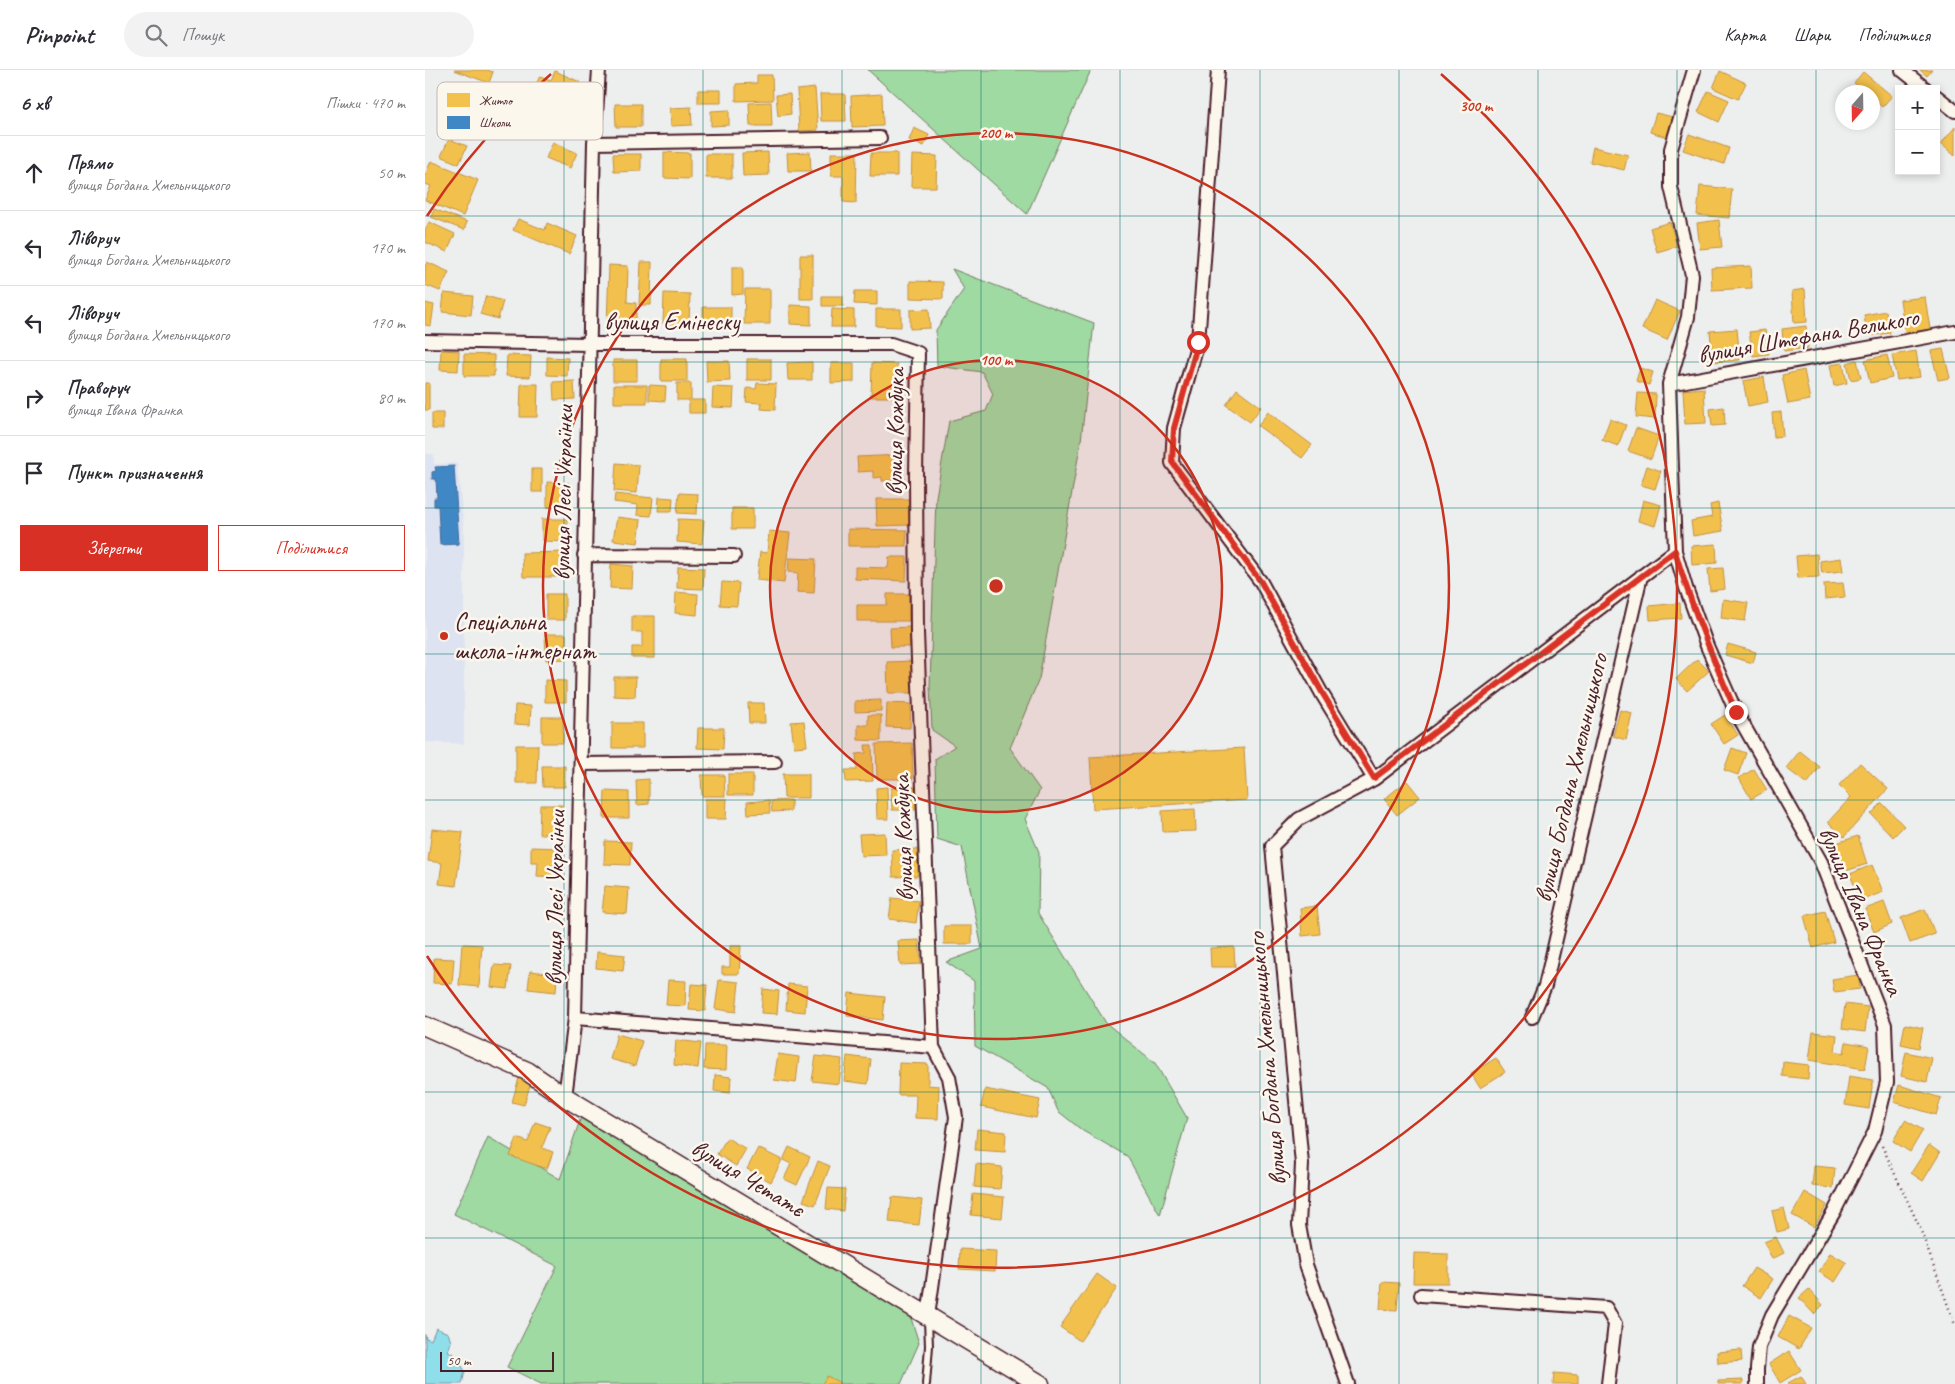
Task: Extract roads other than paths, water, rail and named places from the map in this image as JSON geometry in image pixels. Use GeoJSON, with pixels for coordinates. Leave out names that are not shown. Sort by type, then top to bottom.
{"type":"FeatureCollection","features":[{"type":"Feature","properties":{"kind":"street"},"geometry":{"type":"LineString","coordinates":[[1217,70],[1198,342],[1174,428],[1172,462],[1261,582],[1323,694],[1374,778]]}},
{"type":"Feature","properties":{"kind":"street","name":"вулиця Івана Франка"},"geometry":{"type":"LineString","coordinates":[[1694,70],[1671,149],[1671,187],[1692,275],[1687,317],[1669,384],[1675,551],[1707,646],[1732,704],[1821,862],[1885,1025],[1887,1082],[1875,1131],[1834,1212],[1772,1314],[1759,1347],[1757,1384]]}},
{"type":"Feature","properties":{"kind":"street"},"geometry":{"type":"LineString","coordinates":[[1902,70],[1921,85]]}},
{"type":"Feature","properties":{"kind":"street"},"geometry":{"type":"LineString","coordinates":[[1940,99],[1955,111]]}},
{"type":"Feature","properties":{"kind":"street"},"geometry":{"type":"LineString","coordinates":[[594,143],[880,138]]}},
{"type":"Feature","properties":{"kind":"street","name":"вулиця Лесі Українки"},"geometry":{"type":"LineString","coordinates":[[565,1097],[575,1018],[594,140]]}},
{"type":"Feature","properties":{"kind":"street","name":"вулиця Штефана Великого"},"geometry":{"type":"LineString","coordinates":[[1669,384],[1955,332]]}},
{"type":"Feature","properties":{"kind":"street","name":"вулиця Емінеску"},"geometry":{"type":"LineString","coordinates":[[425,341],[589,344],[891,344],[918,353]]}},
{"type":"Feature","properties":{"kind":"street","name":"вулиця Кожбука"},"geometry":{"type":"LineString","coordinates":[[918,353],[916,475],[917,633],[933,1047],[949,1076],[956,1117],[928,1316]]}},
{"type":"Feature","properties":{"kind":"street","name":"вулиця Богдана Хмельницького"},"geometry":{"type":"LineString","coordinates":[[1348,1384],[1306,1265],[1299,1225],[1302,1164],[1272,846],[1299,819],[1374,778],[1675,551]]}},
{"type":"Feature","properties":{"kind":"street"},"geometry":{"type":"LineString","coordinates":[[584,555],[734,556]]}},
{"type":"Feature","properties":{"kind":"street","name":"вулиця Богдана Хмельницького"},"geometry":{"type":"LineString","coordinates":[[1532,1017],[1545,986],[1641,576]]}},
{"type":"Feature","properties":{"kind":"street"},"geometry":{"type":"LineString","coordinates":[[581,764],[775,762]]}},
{"type":"Feature","properties":{"kind":"street"},"geometry":{"type":"LineString","coordinates":[[575,1018],[933,1047]]}},
{"type":"Feature","properties":{"kind":"street","name":"вулиця Четатє"},"geometry":{"type":"LineString","coordinates":[[425,1026],[527,1071],[565,1097],[1040,1384]]}},
{"type":"Feature","properties":{"kind":"street"},"geometry":{"type":"LineString","coordinates":[[1421,1295],[1607,1308],[1615,1324],[1608,1384]]}},
{"type":"Feature","properties":{"kind":"lane"},"geometry":{"type":"LineString","coordinates":[[926,1384],[929,1346],[928,1316]]}},
{"type":"Feature","properties":{"kind":"water"},"geometry":{"type":"Polygon","coordinates":[[[436,1328],[448,1333],[451,1342],[448,1351],[454,1354],[465,1371],[462,1384],[425,1384],[425,1334],[426,1338],[431,1340],[436,1328]]]}},
{"type":"Feature","properties":{"kind":"place","name":"Спеціальна школа-інтернат"},"geometry":{"type":"Point","coordinates":[444,636]}}]}
